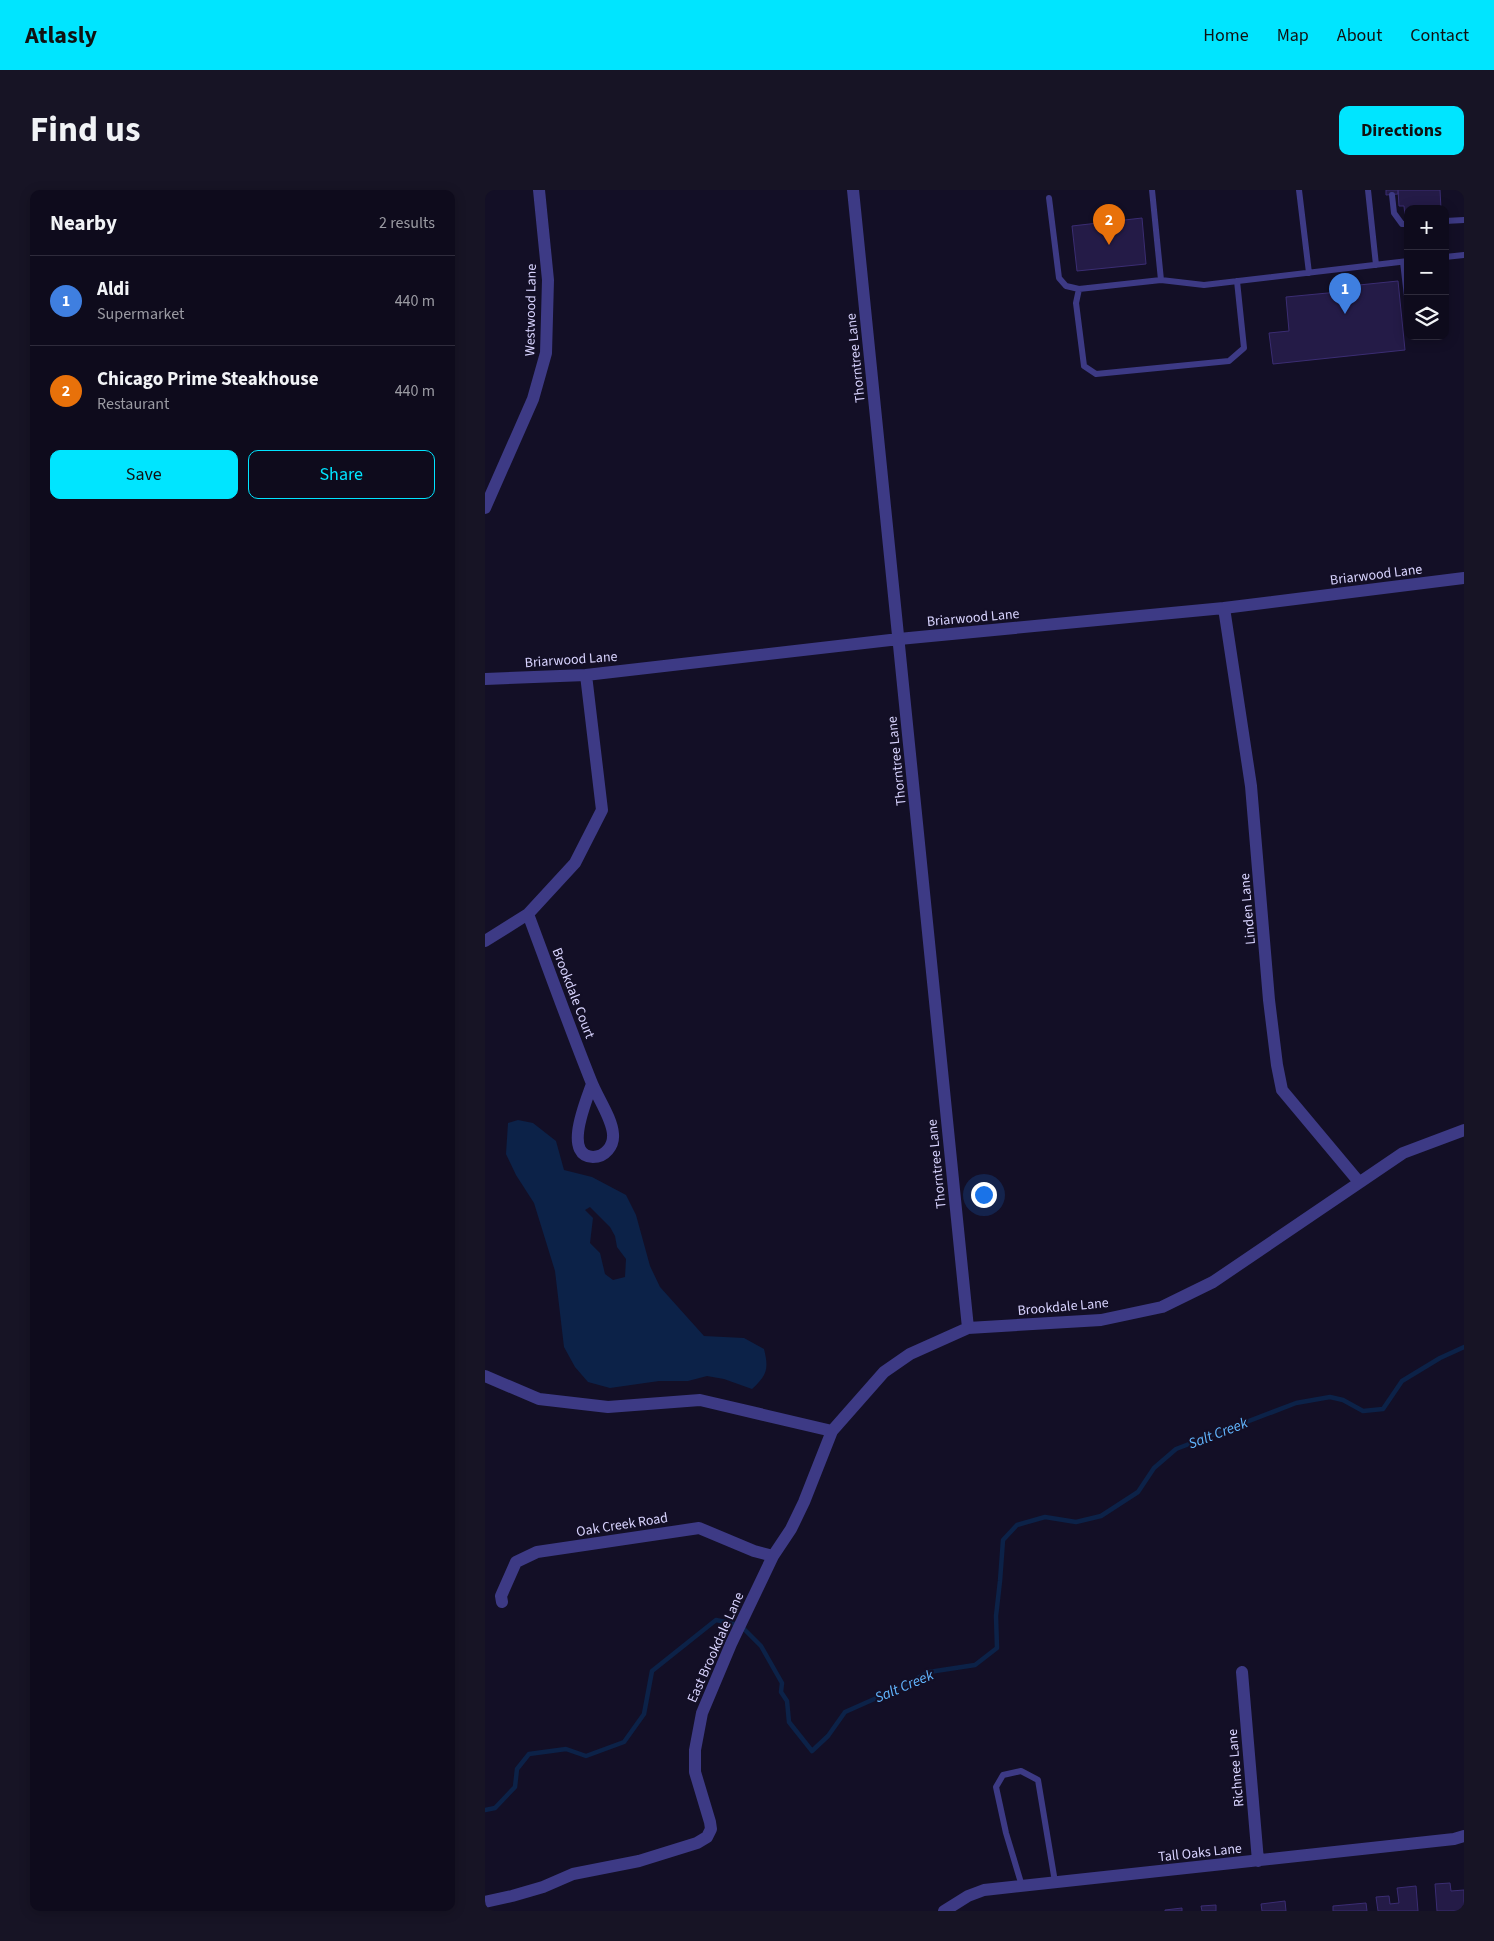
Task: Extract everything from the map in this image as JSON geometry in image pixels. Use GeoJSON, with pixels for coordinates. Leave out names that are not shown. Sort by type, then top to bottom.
{"type":"FeatureCollection","features":[{"type":"Feature","properties":{"kind":"street","name":"Westwood Lane"},"geometry":{"type":"LineString","coordinates":[[485,508],[533,399],[546,353],[548,280],[539,190]]}},
{"type":"Feature","properties":{"kind":"street","name":"Thorntree Lane"},"geometry":{"type":"LineString","coordinates":[[853,190],[968,1328]]}},
{"type":"Feature","properties":{"kind":"street","name":"Briarwood Lane"},"geometry":{"type":"LineString","coordinates":[[485,679],[586,675],[899,639],[1225,608],[1464,578]]}},
{"type":"Feature","properties":{"kind":"street","name":"Linden Lane"},"geometry":{"type":"LineString","coordinates":[[1225,608],[1251,786],[1269,1000],[1282,1090],[1359,1182]]}},
{"type":"Feature","properties":{"kind":"street"},"geometry":{"type":"LineString","coordinates":[[485,942],[528,914],[575,863],[602,810],[586,675]]}},
{"type":"Feature","properties":{"kind":"street","name":"Brookdale Court"},"geometry":{"type":"LineString","coordinates":[[528,914],[592,1084],[612,1129],[613,1142],[605,1153],[595,1157],[584,1153],[580,1149],[577,1138],[592,1084]]}},
{"type":"Feature","properties":{"kind":"street","name":"Brookdale Lane"},"geometry":{"type":"LineString","coordinates":[[832,1431],[884,1372],[910,1354],[968,1328],[1101,1320],[1163,1307],[1213,1282],[1403,1153],[1464,1130]]}},
{"type":"Feature","properties":{"kind":"street"},"geometry":{"type":"LineString","coordinates":[[485,1376],[539,1399],[608,1407],[700,1400],[832,1431]]}},
{"type":"Feature","properties":{"kind":"street","name":"East Brookdale Lane"},"geometry":{"type":"LineString","coordinates":[[485,1902],[527,1892],[573,1874],[639,1862],[697,1843],[707,1837],[711,1829],[695,1772],[695,1750],[702,1713],[731,1644],[773,1556],[791,1529],[832,1431]]}},
{"type":"Feature","properties":{"kind":"street","name":"Oak Creek Road"},"geometry":{"type":"LineString","coordinates":[[503,1602],[501,1596],[516,1562],[537,1552],[699,1528],[754,1551],[773,1556]]}},
{"type":"Feature","properties":{"kind":"street","name":"Richnee Lane"},"geometry":{"type":"LineString","coordinates":[[1242,1672],[1258,1860]]}},
{"type":"Feature","properties":{"kind":"street","name":"Tall Oaks Lane"},"geometry":{"type":"LineString","coordinates":[[944,1911],[969,1896],[984,1890],[1464,1836]]}},
{"type":"Feature","properties":{"kind":"lane"},"geometry":{"type":"LineString","coordinates":[[1152,190],[1161,280]]}},
{"type":"Feature","properties":{"kind":"lane"},"geometry":{"type":"LineString","coordinates":[[1299,190],[1309,273]]}},
{"type":"Feature","properties":{"kind":"lane"},"geometry":{"type":"LineString","coordinates":[[1368,190],[1376,265]]}},
{"type":"Feature","properties":{"kind":"lane"},"geometry":{"type":"LineString","coordinates":[[1391,195],[1394,212],[1402,224],[1404,224]]}},
{"type":"Feature","properties":{"kind":"lane"},"geometry":{"type":"LineString","coordinates":[[1049,198],[1059,278],[1066,286],[1079,289],[1161,280],[1204,285],[1404,262]]}},
{"type":"Feature","properties":{"kind":"lane"},"geometry":{"type":"LineString","coordinates":[[1449,221],[1464,220]]}},
{"type":"Feature","properties":{"kind":"lane"},"geometry":{"type":"LineString","coordinates":[[1449,257],[1464,255]]}},
{"type":"Feature","properties":{"kind":"lane"},"geometry":{"type":"LineString","coordinates":[[1079,289],[1076,303],[1084,366],[1096,374],[1229,361],[1244,348],[1237,281]]}},
{"type":"Feature","properties":{"kind":"lane"},"geometry":{"type":"LineString","coordinates":[[1022,1886],[1006,1833],[996,1787],[1003,1775],[1021,1771],[1038,1780],[1055,1882]]}},
{"type":"Feature","properties":{"kind":"water"},"geometry":{"type":"Polygon","coordinates":[[[518,1120],[533,1123],[556,1141],[564,1170],[592,1177],[626,1195],[636,1215],[650,1266],[660,1287],[704,1336],[744,1338],[764,1349],[766,1367],[764,1375],[752,1389],[724,1379],[707,1376],[688,1381],[659,1381],[610,1388],[588,1382],[575,1367],[564,1347],[555,1271],[534,1203],[516,1175],[506,1154],[508,1123],[518,1120]],[[590,1207],[585,1210],[593,1218],[590,1243],[600,1253],[605,1274],[613,1280],[625,1277],[626,1259],[617,1247],[615,1236],[610,1227],[590,1207]]]}},
{"type":"Feature","properties":{"kind":"building"},"geometry":{"type":"Polygon","coordinates":[[[1386,190],[1398,190],[1398,194],[1386,195],[1386,190]]]}},
{"type":"Feature","properties":{"kind":"building"},"geometry":{"type":"Polygon","coordinates":[[[1398,190],[1440,190],[1441,205],[1399,206],[1398,190]]]}},
{"type":"Feature","properties":{"kind":"building"},"geometry":{"type":"Polygon","coordinates":[[[1142,218],[1146,264],[1077,271],[1072,226],[1142,218]]]}},
{"type":"Feature","properties":{"kind":"building"},"geometry":{"type":"Polygon","coordinates":[[[1398,281],[1405,350],[1273,364],[1269,333],[1289,331],[1286,297],[1359,290],[1359,285],[1398,281]]]}},
{"type":"Feature","properties":{"kind":"building"},"geometry":{"type":"Polygon","coordinates":[[[1450,1883],[1451,1891],[1464,1890],[1464,1911],[1437,1911],[1435,1884],[1450,1883]]]}},
{"type":"Feature","properties":{"kind":"building"},"geometry":{"type":"Polygon","coordinates":[[[1416,1886],[1418,1911],[1378,1911],[1376,1897],[1389,1896],[1390,1904],[1399,1903],[1397,1888],[1416,1886]]]}},
{"type":"Feature","properties":{"kind":"building"},"geometry":{"type":"Polygon","coordinates":[[[1285,1901],[1286,1911],[1262,1911],[1261,1904],[1285,1901]]]}},
{"type":"Feature","properties":{"kind":"building"},"geometry":{"type":"Polygon","coordinates":[[[1366,1903],[1367,1911],[1333,1911],[1333,1906],[1366,1903]]]}},
{"type":"Feature","properties":{"kind":"building"},"geometry":{"type":"Polygon","coordinates":[[[1216,1905],[1216,1911],[1202,1911],[1201,1906],[1216,1905]]]}},
{"type":"Feature","properties":{"kind":"building"},"geometry":{"type":"Polygon","coordinates":[[[1182,1908],[1182,1911],[1165,1911],[1165,1910],[1182,1908]]]}},
{"type":"Feature","properties":{"kind":"waterway","name":"Salt Creek"},"geometry":{"type":"LineString","coordinates":[[485,1810],[495,1808],[515,1787],[517,1769],[529,1754],[566,1749],[586,1756],[624,1742],[644,1714],[652,1671],[716,1620],[740,1625],[761,1646],[782,1683],[781,1692],[787,1701],[789,1722],[812,1751],[828,1736],[845,1712],[899,1688],[929,1672],[975,1665],[997,1648],[996,1616],[1003,1540],[1017,1525],[1045,1517],[1076,1522],[1101,1516],[1138,1492],[1154,1468],[1176,1449],[1296,1403],[1330,1397],[1343,1400],[1363,1411],[1383,1409],[1402,1381],[1440,1358],[1464,1347]]}},
{"type":"Feature","properties":{"kind":"place","name":"Chicago Prime Steakhouse"},"geometry":{"type":"Point","coordinates":[1109,245]}},
{"type":"Feature","properties":{"kind":"place","name":"Aldi"},"geometry":{"type":"Point","coordinates":[1345,314]}}]}
